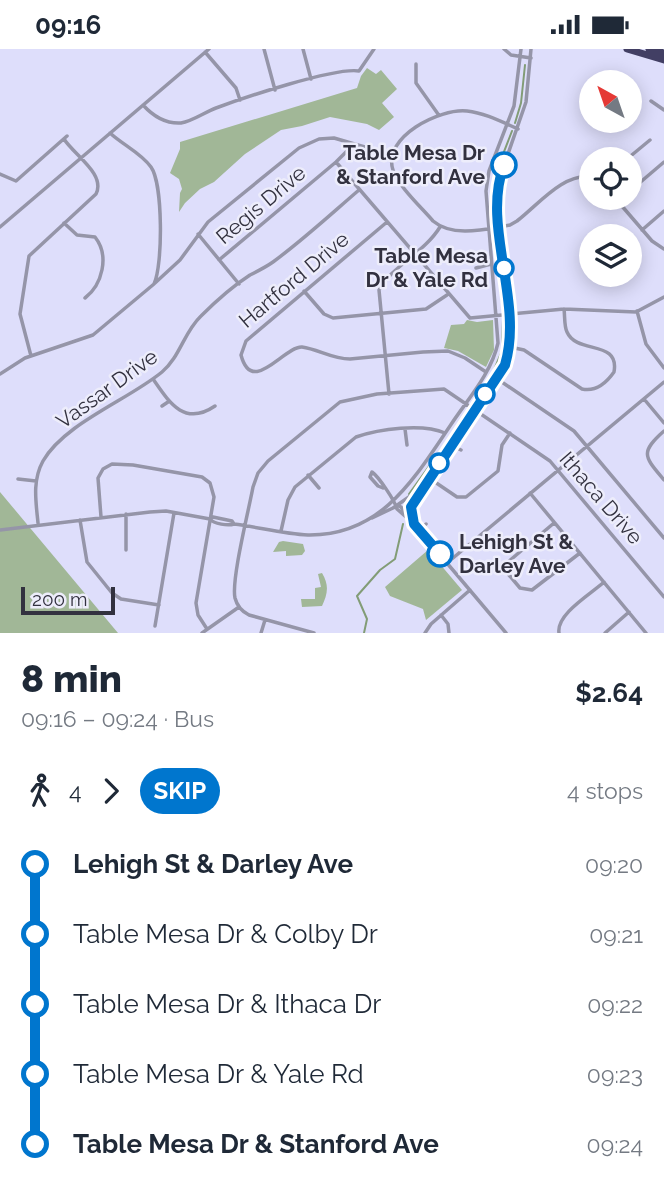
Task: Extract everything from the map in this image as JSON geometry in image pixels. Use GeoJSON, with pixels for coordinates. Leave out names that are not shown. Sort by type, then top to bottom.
{"type":"FeatureCollection","features":[{"type":"Feature","properties":{"kind":"highway"},"geometry":{"type":"LineString","coordinates":[[627,49],[664,60]]}},
{"type":"Feature","properties":{"kind":"highway"},"geometry":{"type":"LineString","coordinates":[[649,49],[664,53]]}},
{"type":"Feature","properties":{"kind":"street"},"geometry":{"type":"LineString","coordinates":[[264,49],[275,90]]}},
{"type":"Feature","properties":{"kind":"street"},"geometry":{"type":"LineString","coordinates":[[303,49],[311,79]]}},
{"type":"Feature","properties":{"kind":"street"},"geometry":{"type":"LineString","coordinates":[[143,105],[160,119],[182,123],[240,100],[344,70],[361,70],[374,49]]}},
{"type":"Feature","properties":{"kind":"street"},"geometry":{"type":"LineString","coordinates":[[504,49],[511,55],[530,58]]}},
{"type":"Feature","properties":{"kind":"street"},"geometry":{"type":"LineString","coordinates":[[414,524],[411,507],[451,445],[492,363],[498,343],[485,199],[487,180],[514,106],[521,49]]}},
{"type":"Feature","properties":{"kind":"street"},"geometry":{"type":"LineString","coordinates":[[395,503],[445,433],[505,365],[510,348],[509,315],[497,187],[526,102],[531,49]]}},
{"type":"Feature","properties":{"kind":"street"},"geometry":{"type":"LineString","coordinates":[[0,227],[207,51],[236,88],[240,100]]}},
{"type":"Feature","properties":{"kind":"street"},"geometry":{"type":"LineString","coordinates":[[416,64],[416,83],[438,114]]}},
{"type":"Feature","properties":{"kind":"street"},"geometry":{"type":"LineString","coordinates":[[652,101],[664,110]]}},
{"type":"Feature","properties":{"kind":"street"},"geometry":{"type":"LineString","coordinates":[[518,129],[469,111],[438,114],[400,141],[392,155],[392,168],[433,221],[440,227],[459,231],[500,227],[517,221],[572,178],[579,178]]}},
{"type":"Feature","properties":{"kind":"street"},"geometry":{"type":"LineString","coordinates":[[110,133],[145,160],[157,178],[160,261],[154,284]]}},
{"type":"Feature","properties":{"kind":"street"},"geometry":{"type":"LineString","coordinates":[[0,174],[16,181],[65,138],[96,177],[98,191],[32,250],[27,262],[20,314],[31,356]]}},
{"type":"Feature","properties":{"kind":"street"},"geometry":{"type":"LineString","coordinates":[[0,374],[14,363],[93,335],[187,253],[208,222],[299,148],[328,138],[392,155]]}},
{"type":"Feature","properties":{"kind":"street"},"geometry":{"type":"LineString","coordinates":[[642,147],[650,140]]}},
{"type":"Feature","properties":{"kind":"street","name":"Regis Drive"},"geometry":{"type":"LineString","coordinates":[[219,260],[336,162],[353,144]]}},
{"type":"Feature","properties":{"kind":"street"},"geometry":{"type":"LineString","coordinates":[[336,162],[470,318],[564,309],[637,311],[664,297]]}},
{"type":"Feature","properties":{"kind":"street"},"geometry":{"type":"LineString","coordinates":[[642,181],[664,162]]}},
{"type":"Feature","properties":{"kind":"street","name":"Vassar Drive"},"geometry":{"type":"LineString","coordinates":[[38,523],[36,481],[43,461],[54,447],[99,411],[153,379],[176,357],[194,323],[239,284],[275,261],[359,190]]}},
{"type":"Feature","properties":{"kind":"street"},"geometry":{"type":"LineString","coordinates":[[627,210],[637,224]]}},
{"type":"Feature","properties":{"kind":"street"},"geometry":{"type":"LineString","coordinates":[[664,211],[642,230],[664,249]]}},
{"type":"Feature","properties":{"kind":"street","name":"Hartford Drive"},"geometry":{"type":"LineString","coordinates":[[387,222],[243,345],[242,360],[249,369],[264,370],[290,350],[300,347],[338,359],[448,351],[486,372]]}},
{"type":"Feature","properties":{"kind":"street"},"geometry":{"type":"LineString","coordinates":[[64,223],[76,235],[95,237],[100,246],[101,277],[96,288],[85,298]]}},
{"type":"Feature","properties":{"kind":"street"},"geometry":{"type":"LineString","coordinates":[[389,394],[378,295],[381,285],[430,242],[440,227]]}},
{"type":"Feature","properties":{"kind":"street"},"geometry":{"type":"LineString","coordinates":[[198,235],[239,284]]}},
{"type":"Feature","properties":{"kind":"street"},"geometry":{"type":"LineString","coordinates":[[160,261],[173,266]]}},
{"type":"Feature","properties":{"kind":"street"},"geometry":{"type":"LineString","coordinates":[[476,268],[491,264]]}},
{"type":"Feature","properties":{"kind":"street"},"geometry":{"type":"LineString","coordinates":[[304,291],[324,314],[333,318],[426,309],[447,294]]}},
{"type":"Feature","properties":{"kind":"street"},"geometry":{"type":"LineString","coordinates":[[510,348],[524,350],[582,389],[592,390],[599,386],[614,372],[613,358],[603,349],[585,346],[570,337],[566,329],[564,309]]}},
{"type":"Feature","properties":{"kind":"street"},"geometry":{"type":"LineString","coordinates":[[637,311],[646,344],[664,368]]}},
{"type":"Feature","properties":{"kind":"street"},"geometry":{"type":"LineString","coordinates":[[496,378],[573,430],[664,538]]}},
{"type":"Feature","properties":{"kind":"street"},"geometry":{"type":"LineString","coordinates":[[153,379],[168,402],[178,410],[196,414],[215,406]]}},
{"type":"Feature","properties":{"kind":"street"},"geometry":{"type":"LineString","coordinates":[[447,563],[664,382]]}},
{"type":"Feature","properties":{"kind":"street","name":"Ithaca Drive"},"geometry":{"type":"LineString","coordinates":[[239,607],[235,592],[246,525],[255,480],[268,461],[340,402],[439,388],[546,458],[664,597]]}},
{"type":"Feature","properties":{"kind":"street"},"geometry":{"type":"LineString","coordinates":[[644,399],[664,423]]}},
{"type":"Feature","properties":{"kind":"street"},"geometry":{"type":"LineString","coordinates":[[162,406],[168,402]]}},
{"type":"Feature","properties":{"kind":"street"},"geometry":{"type":"LineString","coordinates":[[281,531],[288,500],[295,487],[356,437],[365,433],[432,427],[445,433]]}},
{"type":"Feature","properties":{"kind":"street"},"geometry":{"type":"LineString","coordinates":[[404,429],[407,445]]}},
{"type":"Feature","properties":{"kind":"street"},"geometry":{"type":"LineString","coordinates":[[664,431],[650,443],[646,452],[648,461],[664,480]]}},
{"type":"Feature","properties":{"kind":"street"},"geometry":{"type":"LineString","coordinates":[[429,478],[457,497],[466,497],[498,471],[502,445],[510,433]]}},
{"type":"Feature","properties":{"kind":"street"},"geometry":{"type":"LineString","coordinates":[[451,445],[461,450]]}},
{"type":"Feature","properties":{"kind":"street"},"geometry":{"type":"LineString","coordinates":[[101,517],[98,478],[107,466],[117,463],[207,479],[214,493],[196,603],[198,615],[208,629]]}},
{"type":"Feature","properties":{"kind":"street"},"geometry":{"type":"LineString","coordinates":[[383,488],[382,482],[372,472],[370,477],[383,488],[397,509],[414,524],[503,632]]}},
{"type":"Feature","properties":{"kind":"street"},"geometry":{"type":"LineString","coordinates":[[308,475],[319,488]]}},
{"type":"Feature","properties":{"kind":"street"},"geometry":{"type":"LineString","coordinates":[[18,479],[36,481]]}},
{"type":"Feature","properties":{"kind":"street"},"geometry":{"type":"LineString","coordinates":[[0,530],[38,523],[158,511],[306,535],[328,533],[370,519],[423,486]]}},
{"type":"Feature","properties":{"kind":"street"},"geometry":{"type":"LineString","coordinates":[[530,493],[646,633]]}},
{"type":"Feature","properties":{"kind":"street"},"geometry":{"type":"LineString","coordinates":[[155,627],[174,513]]}},
{"type":"Feature","properties":{"kind":"street"},"geometry":{"type":"LineString","coordinates":[[126,514],[126,550]]}},
{"type":"Feature","properties":{"kind":"street"},"geometry":{"type":"LineString","coordinates":[[80,520],[87,562],[112,593],[121,599],[159,605]]}},
{"type":"Feature","properties":{"kind":"street"},"geometry":{"type":"LineString","coordinates":[[554,523],[508,562],[509,575],[520,588],[527,591],[537,588],[579,553]]}},
{"type":"Feature","properties":{"kind":"street"},"geometry":{"type":"LineString","coordinates":[[419,530],[426,524]]}},
{"type":"Feature","properties":{"kind":"street"},"geometry":{"type":"LineString","coordinates":[[559,633],[562,618],[604,582]]}},
{"type":"Feature","properties":{"kind":"street"},"geometry":{"type":"LineString","coordinates":[[425,633],[470,590]]}},
{"type":"Feature","properties":{"kind":"street"},"geometry":{"type":"LineString","coordinates":[[202,633],[239,607],[249,615],[314,633]]}},
{"type":"Feature","properties":{"kind":"street"},"geometry":{"type":"LineString","coordinates":[[605,633],[629,612]]}},
{"type":"Feature","properties":{"kind":"street"},"geometry":{"type":"LineString","coordinates":[[441,615],[448,624],[449,633]]}},
{"type":"Feature","properties":{"kind":"street"},"geometry":{"type":"LineString","coordinates":[[261,633],[265,620]]}},
{"type":"Feature","properties":{"kind":"green space"},"geometry":{"type":"Polygon","coordinates":[[[367,68],[376,74],[381,70],[397,89],[382,103],[394,117],[379,130],[367,124],[330,117],[281,130],[245,154],[214,182],[200,189],[179,212],[182,189],[179,179],[170,173],[180,149],[180,142],[357,88],[367,68]]]}},
{"type":"Feature","properties":{"kind":"green space"},"geometry":{"type":"Polygon","coordinates":[[[467,320],[493,320],[494,350],[486,367],[458,351],[444,348],[451,325],[464,324],[467,320]]]}},
{"type":"Feature","properties":{"kind":"green space"},"geometry":{"type":"Polygon","coordinates":[[[0,492],[118,633],[0,633],[0,492]]]}},
{"type":"Feature","properties":{"kind":"green space"},"geometry":{"type":"Polygon","coordinates":[[[279,542],[303,544],[305,551],[302,555],[286,556],[286,551],[273,552],[279,542]]]}},
{"type":"Feature","properties":{"kind":"green space"},"geometry":{"type":"Polygon","coordinates":[[[428,550],[462,590],[426,620],[423,609],[390,596],[385,587],[428,550]]]}},
{"type":"Feature","properties":{"kind":"green space"},"geometry":{"type":"Polygon","coordinates":[[[322,573],[327,590],[322,606],[302,607],[301,599],[315,599],[315,588],[321,587],[318,574],[322,573]]]}},
{"type":"Feature","properties":{"kind":"waterway"},"geometry":{"type":"LineString","coordinates":[[515,123],[521,103],[525,65]]}},
{"type":"Feature","properties":{"kind":"waterway"},"geometry":{"type":"LineString","coordinates":[[493,223],[494,186],[512,131]]}},
{"type":"Feature","properties":{"kind":"waterway"},"geometry":{"type":"LineString","coordinates":[[494,232],[503,311]]}},
{"type":"Feature","properties":{"kind":"waterway"},"geometry":{"type":"LineString","coordinates":[[409,494],[479,397],[494,370],[502,351],[503,320]]}},
{"type":"Feature","properties":{"kind":"waterway"},"geometry":{"type":"LineString","coordinates":[[364,633],[367,619],[357,596],[380,570],[395,559],[403,524]]}},
{"type":"Feature","properties":{"kind":"bus line","name":"SKIP"},"geometry":{"type":"LineString","coordinates":[[440,554],[414,524],[410,513],[416,497],[505,365],[510,348],[497,205],[497,187],[504,165]]}},
{"type":"Feature","properties":{"kind":"place","name":"Table Mesa Dr & Stanford Ave"},"geometry":{"type":"Point","coordinates":[504,165]}},
{"type":"Feature","properties":{"kind":"place","name":"Table Mesa Dr & Yale Rd"},"geometry":{"type":"Point","coordinates":[504,268]}},
{"type":"Feature","properties":{"kind":"place","name":"Lehigh St & Darley Ave"},"geometry":{"type":"Point","coordinates":[440,554]}}]}
